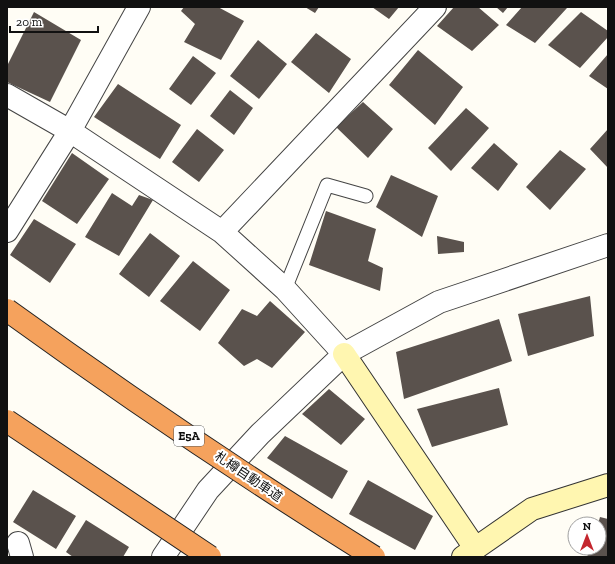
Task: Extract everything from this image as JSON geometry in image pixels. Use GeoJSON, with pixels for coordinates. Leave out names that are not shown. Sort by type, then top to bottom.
{"type":"FeatureCollection","features":[{"type":"Feature","properties":{"kind":"highway","name":"札樽自動車道"},"geometry":{"type":"LineString","coordinates":[[7,310],[58,347],[298,509],[374,557]]}},
{"type":"Feature","properties":{"kind":"highway"},"geometry":{"type":"LineString","coordinates":[[7,421],[210,557]]}},
{"type":"Feature","properties":{"kind":"street"},"geometry":{"type":"LineString","coordinates":[[7,231],[70,131],[139,7]]}},
{"type":"Feature","properties":{"kind":"street"},"geometry":{"type":"LineString","coordinates":[[222,232],[435,7]]}},
{"type":"Feature","properties":{"kind":"street"},"geometry":{"type":"LineString","coordinates":[[7,95],[70,131],[222,232],[285,289],[344,354],[469,552],[532,509],[608,485]]}},
{"type":"Feature","properties":{"kind":"street"},"geometry":{"type":"LineString","coordinates":[[163,557],[208,490],[260,434],[344,354],[439,302],[608,245]]}},
{"type":"Feature","properties":{"kind":"lane"},"geometry":{"type":"LineString","coordinates":[[285,289],[327,185],[366,196]]}},
{"type":"Feature","properties":{"kind":"building"},"geometry":{"type":"Polygon","coordinates":[[[184,7],[218,7],[244,21],[221,60],[184,42],[195,24],[181,11],[184,7]]]}},
{"type":"Feature","properties":{"kind":"building"},"geometry":{"type":"Polygon","coordinates":[[[305,7],[319,7],[315,13],[305,7]]]}},
{"type":"Feature","properties":{"kind":"building"},"geometry":{"type":"Polygon","coordinates":[[[372,7],[399,7],[389,19],[372,7]]]}},
{"type":"Feature","properties":{"kind":"building"},"geometry":{"type":"Polygon","coordinates":[[[454,7],[478,7],[499,25],[472,51],[437,26],[454,7]]]}},
{"type":"Feature","properties":{"kind":"building"},"geometry":{"type":"Polygon","coordinates":[[[496,7],[508,7],[503,13],[496,7]]]}},
{"type":"Feature","properties":{"kind":"building"},"geometry":{"type":"Polygon","coordinates":[[[522,7],[567,8],[535,43],[506,25],[522,7]]]}},
{"type":"Feature","properties":{"kind":"building"},"geometry":{"type":"Polygon","coordinates":[[[34,12],[81,40],[50,102],[7,82],[7,66],[34,12]]]}},
{"type":"Feature","properties":{"kind":"building"},"geometry":{"type":"Polygon","coordinates":[[[581,12],[608,31],[608,37],[580,68],[548,45],[581,12]]]}},
{"type":"Feature","properties":{"kind":"building"},"geometry":{"type":"Polygon","coordinates":[[[316,33],[351,59],[329,93],[291,62],[316,33]]]}},
{"type":"Feature","properties":{"kind":"building"},"geometry":{"type":"Polygon","coordinates":[[[258,40],[287,64],[259,99],[230,76],[258,40]]]}},
{"type":"Feature","properties":{"kind":"building"},"geometry":{"type":"Polygon","coordinates":[[[418,50],[463,87],[435,125],[389,85],[418,50]]]}},
{"type":"Feature","properties":{"kind":"building"},"geometry":{"type":"Polygon","coordinates":[[[608,54],[608,89],[589,76],[608,54]]]}},
{"type":"Feature","properties":{"kind":"building"},"geometry":{"type":"Polygon","coordinates":[[[193,56],[216,73],[191,105],[169,89],[193,56]]]}},
{"type":"Feature","properties":{"kind":"building"},"geometry":{"type":"Polygon","coordinates":[[[118,84],[181,125],[160,159],[94,117],[118,84]]]}},
{"type":"Feature","properties":{"kind":"building"},"geometry":{"type":"Polygon","coordinates":[[[230,90],[253,108],[234,135],[210,116],[230,90]]]}},
{"type":"Feature","properties":{"kind":"building"},"geometry":{"type":"Polygon","coordinates":[[[363,102],[393,129],[368,158],[336,127],[363,102]]]}},
{"type":"Feature","properties":{"kind":"building"},"geometry":{"type":"Polygon","coordinates":[[[466,108],[489,128],[451,171],[428,148],[466,108]]]}},
{"type":"Feature","properties":{"kind":"building"},"geometry":{"type":"Polygon","coordinates":[[[197,129],[224,150],[199,182],[172,162],[197,129]]]}},
{"type":"Feature","properties":{"kind":"building"},"geometry":{"type":"Polygon","coordinates":[[[608,129],[608,168],[590,149],[608,129]]]}},
{"type":"Feature","properties":{"kind":"building"},"geometry":{"type":"Polygon","coordinates":[[[494,143],[518,164],[498,191],[471,168],[494,143]]]}},
{"type":"Feature","properties":{"kind":"building"},"geometry":{"type":"Polygon","coordinates":[[[560,150],[586,169],[550,210],[526,187],[560,150]]]}},
{"type":"Feature","properties":{"kind":"building"},"geometry":{"type":"Polygon","coordinates":[[[72,153],[109,179],[77,224],[42,201],[72,153]]]}},
{"type":"Feature","properties":{"kind":"building"},"geometry":{"type":"Polygon","coordinates":[[[391,175],[438,196],[422,237],[376,207],[391,175]]]}},
{"type":"Feature","properties":{"kind":"building"},"geometry":{"type":"Polygon","coordinates":[[[112,193],[132,206],[139,195],[153,200],[119,256],[85,237],[112,193]]]}},
{"type":"Feature","properties":{"kind":"building"},"geometry":{"type":"Polygon","coordinates":[[[326,211],[376,229],[368,261],[383,268],[380,291],[309,265],[326,211]]]}},
{"type":"Feature","properties":{"kind":"building"},"geometry":{"type":"Polygon","coordinates":[[[34,219],[76,244],[50,283],[10,255],[34,219]]]}},
{"type":"Feature","properties":{"kind":"building"},"geometry":{"type":"Polygon","coordinates":[[[150,233],[180,256],[149,297],[119,274],[150,233]]]}},
{"type":"Feature","properties":{"kind":"building"},"geometry":{"type":"Polygon","coordinates":[[[437,236],[464,242],[464,252],[438,254],[437,236]]]}},
{"type":"Feature","properties":{"kind":"building"},"geometry":{"type":"Polygon","coordinates":[[[193,261],[230,290],[200,331],[160,301],[193,261]]]}},
{"type":"Feature","properties":{"kind":"building"},"geometry":{"type":"Polygon","coordinates":[[[590,296],[594,336],[528,356],[518,314],[590,296]]]}},
{"type":"Feature","properties":{"kind":"building"},"geometry":{"type":"Polygon","coordinates":[[[270,301],[305,332],[272,368],[257,359],[244,366],[218,343],[242,309],[257,316],[270,301]]]}},
{"type":"Feature","properties":{"kind":"building"},"geometry":{"type":"Polygon","coordinates":[[[499,319],[512,361],[404,399],[396,352],[499,319]]]}},
{"type":"Feature","properties":{"kind":"building"},"geometry":{"type":"Polygon","coordinates":[[[499,388],[508,425],[432,447],[417,409],[499,388]]]}},
{"type":"Feature","properties":{"kind":"building"},"geometry":{"type":"Polygon","coordinates":[[[329,389],[365,419],[341,445],[302,414],[329,389]]]}},
{"type":"Feature","properties":{"kind":"building"},"geometry":{"type":"Polygon","coordinates":[[[285,436],[348,471],[332,499],[267,458],[285,436]]]}},
{"type":"Feature","properties":{"kind":"building"},"geometry":{"type":"Polygon","coordinates":[[[368,480],[433,516],[415,550],[349,514],[368,480]]]}},
{"type":"Feature","properties":{"kind":"building"},"geometry":{"type":"Polygon","coordinates":[[[33,490],[76,516],[56,549],[13,522],[33,490]]]}},
{"type":"Feature","properties":{"kind":"building"},"geometry":{"type":"Polygon","coordinates":[[[608,519],[608,557],[587,557],[607,556],[608,519]]]}},
{"type":"Feature","properties":{"kind":"building"},"geometry":{"type":"Polygon","coordinates":[[[86,520],[129,547],[123,557],[73,557],[66,552],[86,520]]]}}]}
